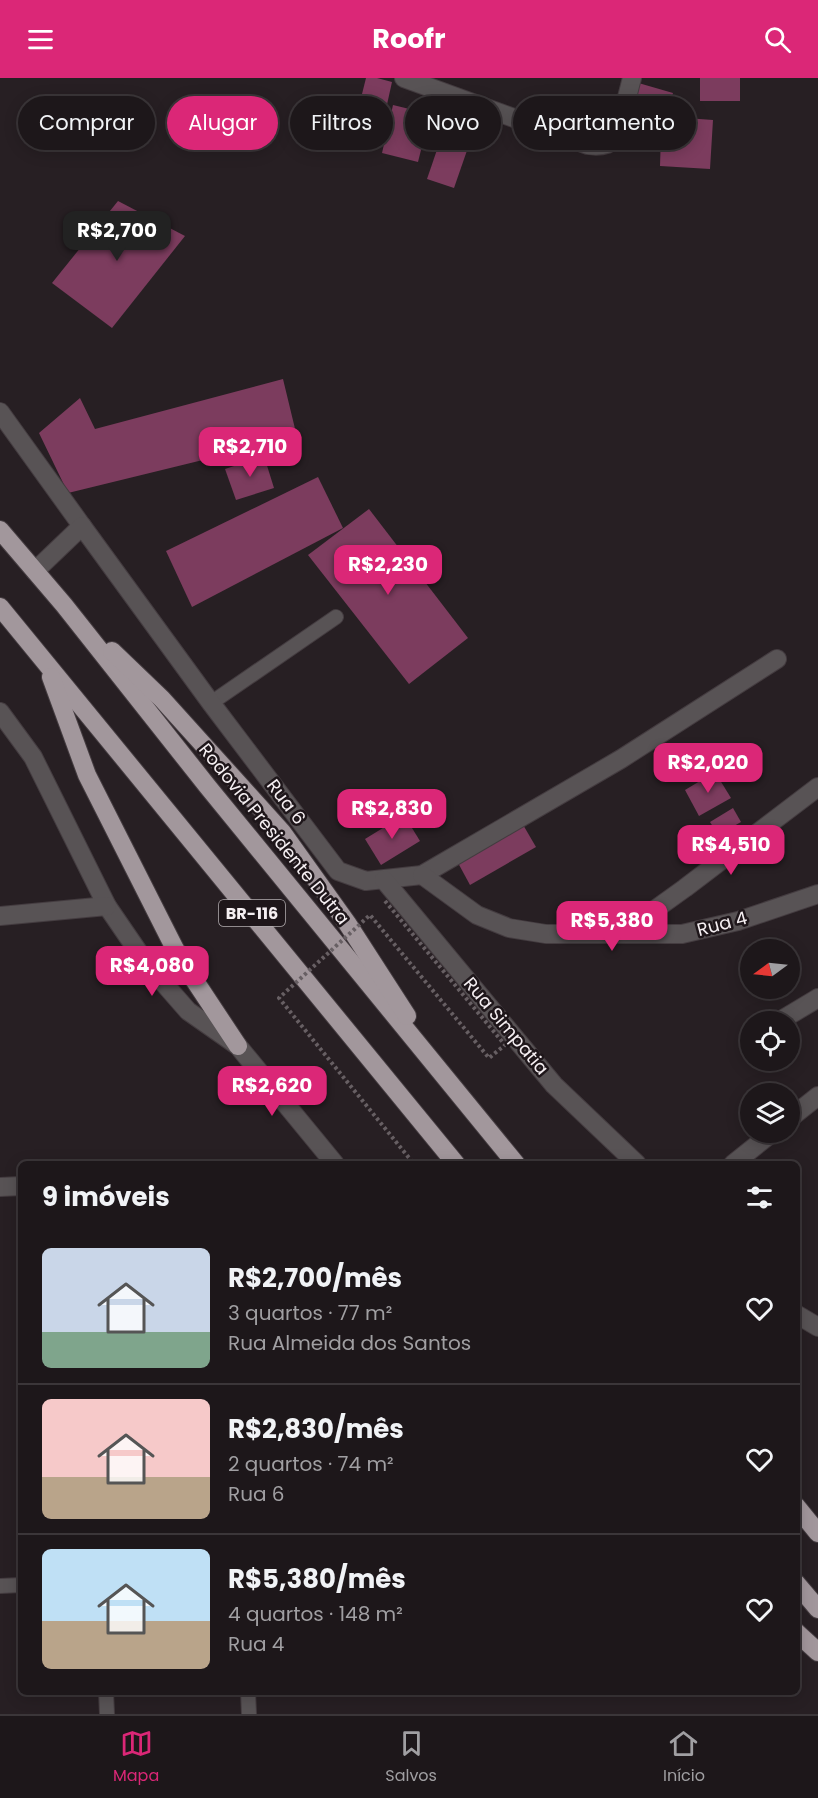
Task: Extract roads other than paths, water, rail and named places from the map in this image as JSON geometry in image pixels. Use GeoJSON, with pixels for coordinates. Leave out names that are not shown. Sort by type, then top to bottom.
{"type":"FeatureCollection","features":[{"type":"Feature","properties":{"kind":"highway","name":"Rodovia Presidente Dutra"},"geometry":{"type":"LineString","coordinates":[[0,530],[64,605],[208,787],[514,1161]]}},
{"type":"Feature","properties":{"kind":"highway"},"geometry":{"type":"LineString","coordinates":[[64,605],[162,699],[282,832],[347,923],[457,1093]]}},
{"type":"Feature","properties":{"kind":"highway","name":"BR-116"},"geometry":{"type":"LineString","coordinates":[[0,607],[454,1161]]}},
{"type":"Feature","properties":{"kind":"highway"},"geometry":{"type":"LineString","coordinates":[[47,664],[87,775],[175,949],[238,1046]]}},
{"type":"Feature","properties":{"kind":"highway"},"geometry":{"type":"LineString","coordinates":[[800,1511],[818,1533]]}},
{"type":"Feature","properties":{"kind":"highway"},"geometry":{"type":"LineString","coordinates":[[800,1587],[818,1609]]}},
{"type":"Feature","properties":{"kind":"highway"},"geometry":{"type":"LineString","coordinates":[[800,1636],[818,1652]]}},
{"type":"Feature","properties":{"kind":"street"},"geometry":{"type":"LineString","coordinates":[[404,78],[596,146],[606,144],[616,132],[632,78]]}},
{"type":"Feature","properties":{"kind":"street","name":"Rua 6"},"geometry":{"type":"LineString","coordinates":[[0,412],[211,703],[338,871],[366,881],[422,875],[621,759],[777,659]]}},
{"type":"Feature","properties":{"kind":"street"},"geometry":{"type":"LineString","coordinates":[[35,571],[82,526]]}},
{"type":"Feature","properties":{"kind":"street"},"geometry":{"type":"LineString","coordinates":[[0,712],[33,757],[107,906],[146,963],[188,1011],[238,1046],[333,1161]]}},
{"type":"Feature","properties":{"kind":"street"},"geometry":{"type":"LineString","coordinates":[[621,934],[818,787]]}},
{"type":"Feature","properties":{"kind":"street","name":"Rua 4"},"geometry":{"type":"LineString","coordinates":[[422,875],[477,915],[509,928],[546,934],[682,934],[738,921],[818,894]]}},
{"type":"Feature","properties":{"kind":"street","name":"Rua Simpatia"},"geometry":{"type":"LineString","coordinates":[[384,880],[555,1085],[634,1161]]}},
{"type":"Feature","properties":{"kind":"street"},"geometry":{"type":"LineString","coordinates":[[0,916],[107,906]]}},
{"type":"Feature","properties":{"kind":"street"},"geometry":{"type":"LineString","coordinates":[[796,1011],[818,998]]}},
{"type":"Feature","properties":{"kind":"street"},"geometry":{"type":"LineString","coordinates":[[800,1110],[818,1096]]}},
{"type":"Feature","properties":{"kind":"street"},"geometry":{"type":"LineString","coordinates":[[738,1161],[759,1143]]}},
{"type":"Feature","properties":{"kind":"street"},"geometry":{"type":"LineString","coordinates":[[0,1187],[18,1186]]}},
{"type":"Feature","properties":{"kind":"street"},"geometry":{"type":"LineString","coordinates":[[800,1316],[818,1327]]}},
{"type":"Feature","properties":{"kind":"lane"},"geometry":{"type":"LineString","coordinates":[[211,703],[336,617]]}},
{"type":"Feature","properties":{"kind":"lane"},"geometry":{"type":"LineString","coordinates":[[0,1586],[18,1585]]}},
{"type":"Feature","properties":{"kind":"lane"},"geometry":{"type":"LineString","coordinates":[[106,1695],[107,1714]]}},
{"type":"Feature","properties":{"kind":"lane"},"geometry":{"type":"LineString","coordinates":[[248,1695],[249,1714]]}}]}
